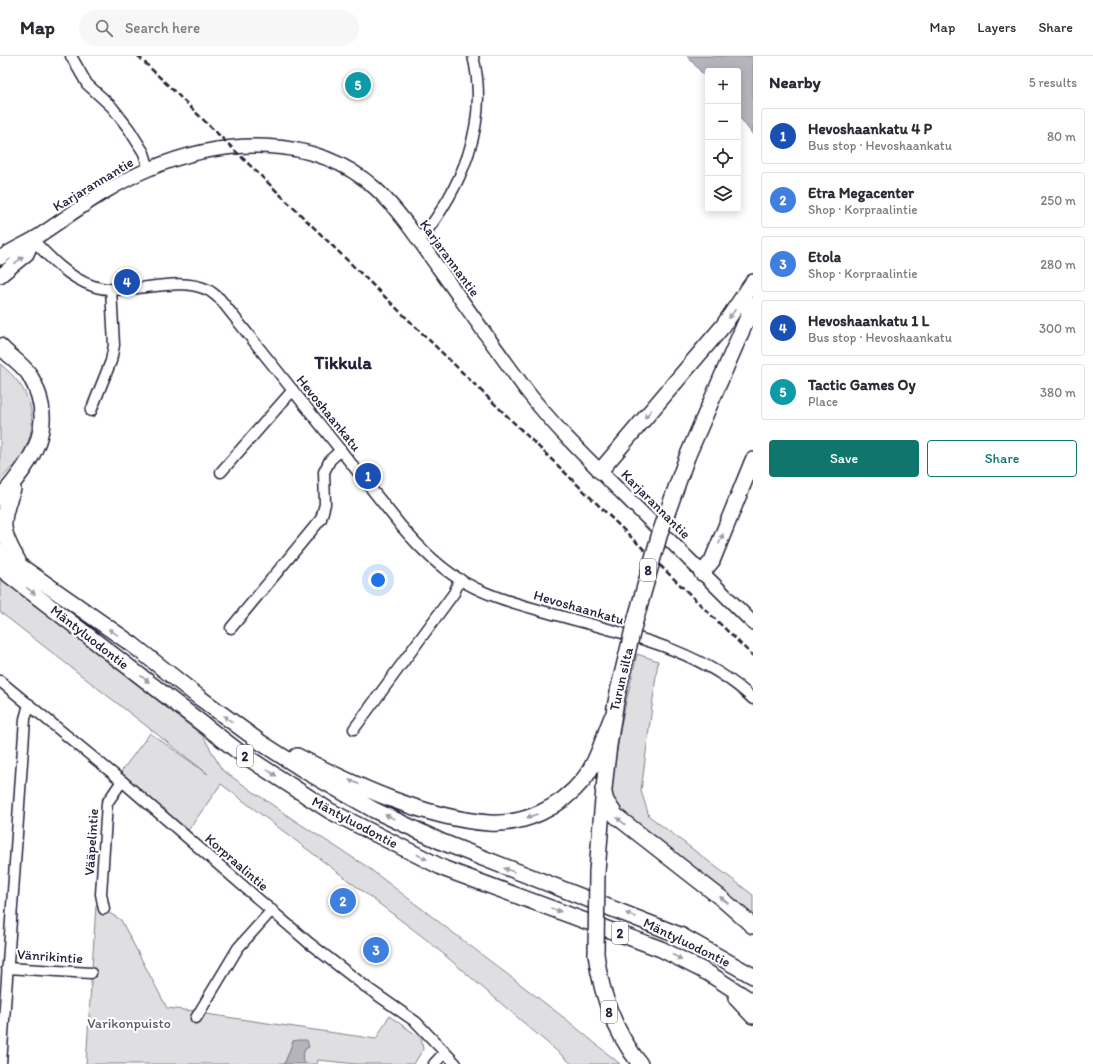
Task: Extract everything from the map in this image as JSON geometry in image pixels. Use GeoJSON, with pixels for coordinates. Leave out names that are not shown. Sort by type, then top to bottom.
{"type":"FeatureCollection","features":[{"type":"Feature","properties":{"kind":"highway"},"geometry":{"type":"LineString","coordinates":[[600,471],[723,326],[753,282]]}},
{"type":"Feature","properties":{"kind":"highway","name":"Turun silta"},"geometry":{"type":"LineString","coordinates":[[640,1064],[627,1046],[612,1020],[599,977],[596,954],[597,872],[612,717],[634,624],[660,533],[687,457],[752,312]]}},
{"type":"Feature","properties":{"kind":"highway"},"geometry":{"type":"LineString","coordinates":[[0,498],[17,479],[32,457],[39,443],[42,416],[40,400],[28,373],[2,349]]}},
{"type":"Feature","properties":{"kind":"highway"},"geometry":{"type":"LineString","coordinates":[[702,573],[712,561],[753,460]]}},
{"type":"Feature","properties":{"kind":"highway"},"geometry":{"type":"LineString","coordinates":[[17,479],[2,515],[2,528],[7,545],[22,567]]}},
{"type":"Feature","properties":{"kind":"highway","name":"Mäntyluodontie"},"geometry":{"type":"LineString","coordinates":[[0,552],[133,645],[200,698],[260,742],[307,772],[374,810],[442,842],[682,936],[753,976]]}},
{"type":"Feature","properties":{"kind":"highway","name":"Mäntyluodontie"},"geometry":{"type":"LineString","coordinates":[[0,568],[239,752],[330,811],[445,868],[662,949],[717,978],[753,1002]]}},
{"type":"Feature","properties":{"kind":"highway"},"geometry":{"type":"LineString","coordinates":[[260,742],[270,742],[377,793],[425,810],[490,823],[515,820],[544,811],[566,797],[584,779],[594,763],[612,717]]}},
{"type":"Feature","properties":{"kind":"highway","name":"8"},"geometry":{"type":"LineString","coordinates":[[604,789],[606,801],[616,816],[710,889],[753,926]]}},
{"type":"Feature","properties":{"kind":"highway"},"geometry":{"type":"LineString","coordinates":[[717,978],[753,1016]]}},
{"type":"Feature","properties":{"kind":"main road","name":"Karjarannantie"},"geometry":{"type":"LineString","coordinates":[[0,258],[12,249],[33,240],[102,193],[149,169],[185,157],[230,148],[281,146],[300,149],[338,163],[374,187],[391,205],[419,240],[532,396],[562,433],[753,623]]}},
{"type":"Feature","properties":{"kind":"main road","name":"Karjarannantie"},"geometry":{"type":"LineString","coordinates":[[0,276],[27,254],[33,240]]}},
{"type":"Feature","properties":{"kind":"street"},"geometry":{"type":"LineString","coordinates":[[71,56],[87,84],[112,107],[129,129],[144,153],[149,169]]}},
{"type":"Feature","properties":{"kind":"street"},"geometry":{"type":"LineString","coordinates":[[419,240],[456,186],[470,151],[477,110],[477,88],[473,56]]}},
{"type":"Feature","properties":{"kind":"street","name":"Hevoshaankatu"},"geometry":{"type":"LineString","coordinates":[[33,240],[50,257],[81,281],[94,287],[112,289],[184,285],[208,290],[220,299],[413,540],[427,555],[460,579],[515,603],[679,652],[715,670],[753,699]]}},
{"type":"Feature","properties":{"kind":"street"},"geometry":{"type":"LineString","coordinates":[[91,411],[111,361],[114,345],[112,289]]}},
{"type":"Feature","properties":{"kind":"street"},"geometry":{"type":"LineString","coordinates":[[222,472],[293,390]]}},
{"type":"Feature","properties":{"kind":"street"},"geometry":{"type":"LineString","coordinates":[[231,628],[320,518],[325,504],[324,472],[330,460],[340,450]]}},
{"type":"Feature","properties":{"kind":"street"},"geometry":{"type":"LineString","coordinates":[[354,729],[454,593],[460,579]]}},
{"type":"Feature","properties":{"kind":"street","name":"Korpraalintie"},"geometry":{"type":"LineString","coordinates":[[0,681],[122,781],[309,943],[360,983],[416,1022],[456,1064]]}},
{"type":"Feature","properties":{"kind":"street"},"geometry":{"type":"LineString","coordinates":[[1,1064],[4,973],[25,720],[29,704]]}},
{"type":"Feature","properties":{"kind":"street","name":"Vääpelintie"},"geometry":{"type":"LineString","coordinates":[[104,909],[101,894],[107,803],[122,781]]}},
{"type":"Feature","properties":{"kind":"street"},"geometry":{"type":"LineString","coordinates":[[196,1018],[234,953],[272,910]]}},
{"type":"Feature","properties":{"kind":"street","name":"Vänrikintie"},"geometry":{"type":"LineString","coordinates":[[4,973],[91,973]]}},
{"type":"Feature","properties":{"kind":"street"},"geometry":{"type":"LineString","coordinates":[[434,1064],[445,1052]]}},
{"type":"Feature","properties":{"kind":"green space"},"geometry":{"type":"Polygon","coordinates":[[[0,364],[19,383],[30,405],[32,417],[28,442],[22,455],[0,481],[0,364]]]}},
{"type":"Feature","properties":{"kind":"green space"},"geometry":{"type":"Polygon","coordinates":[[[0,578],[203,736],[222,770],[297,822],[366,866],[567,1020],[620,1064],[572,1064],[427,940],[221,784],[187,832],[117,777],[150,733],[208,774],[0,612],[0,578]]]}},
{"type":"Feature","properties":{"kind":"green space"},"geometry":{"type":"Polygon","coordinates":[[[637,654],[658,661],[641,791],[649,816],[753,895],[753,918],[620,812],[612,799],[612,780],[622,720],[637,654]]]}},
{"type":"Feature","properties":{"kind":"green space","name":"Varikonpuisto"},"geometry":{"type":"Polygon","coordinates":[[[96,905],[121,920],[167,1008],[193,1011],[196,1018],[206,1014],[376,1039],[389,1016],[421,1038],[423,1049],[414,1064],[357,1064],[318,1060],[317,1064],[305,1064],[302,1058],[305,1049],[309,1047],[301,1042],[293,1041],[284,1064],[86,1064],[96,905]]]}},
{"type":"Feature","properties":{"kind":"shaded area"},"geometry":{"type":"Polygon","coordinates":[[[687,56],[753,56],[753,135],[741,119],[741,68],[705,68],[705,77],[687,56]]]}},
{"type":"Feature","properties":{"kind":"shaded area"},"geometry":{"type":"Polygon","coordinates":[[[307,1040],[309,1047],[305,1049],[302,1058],[305,1064],[284,1064],[293,1041],[307,1040]]]}},
{"type":"Feature","properties":{"kind":"railway"},"geometry":{"type":"LineString","coordinates":[[138,56],[753,656]]}},
{"type":"Feature","properties":{"kind":"place","name":"Tactic Games Oy"},"geometry":{"type":"Point","coordinates":[358,85]}},
{"type":"Feature","properties":{"kind":"place","name":"Hevoshaankatu 1 L"},"geometry":{"type":"Point","coordinates":[127,282]}},
{"type":"Feature","properties":{"kind":"place","name":"Hevoshaankatu 4 P"},"geometry":{"type":"Point","coordinates":[368,476]}},
{"type":"Feature","properties":{"kind":"place","name":"Etra Megacenter"},"geometry":{"type":"Point","coordinates":[343,901]}},
{"type":"Feature","properties":{"kind":"place","name":"Etola"},"geometry":{"type":"Point","coordinates":[376,950]}},
{"type":"Feature","properties":{"kind":"district","name":"Tikkula"},"geometry":{"type":"Point","coordinates":[343,363]}}]}
